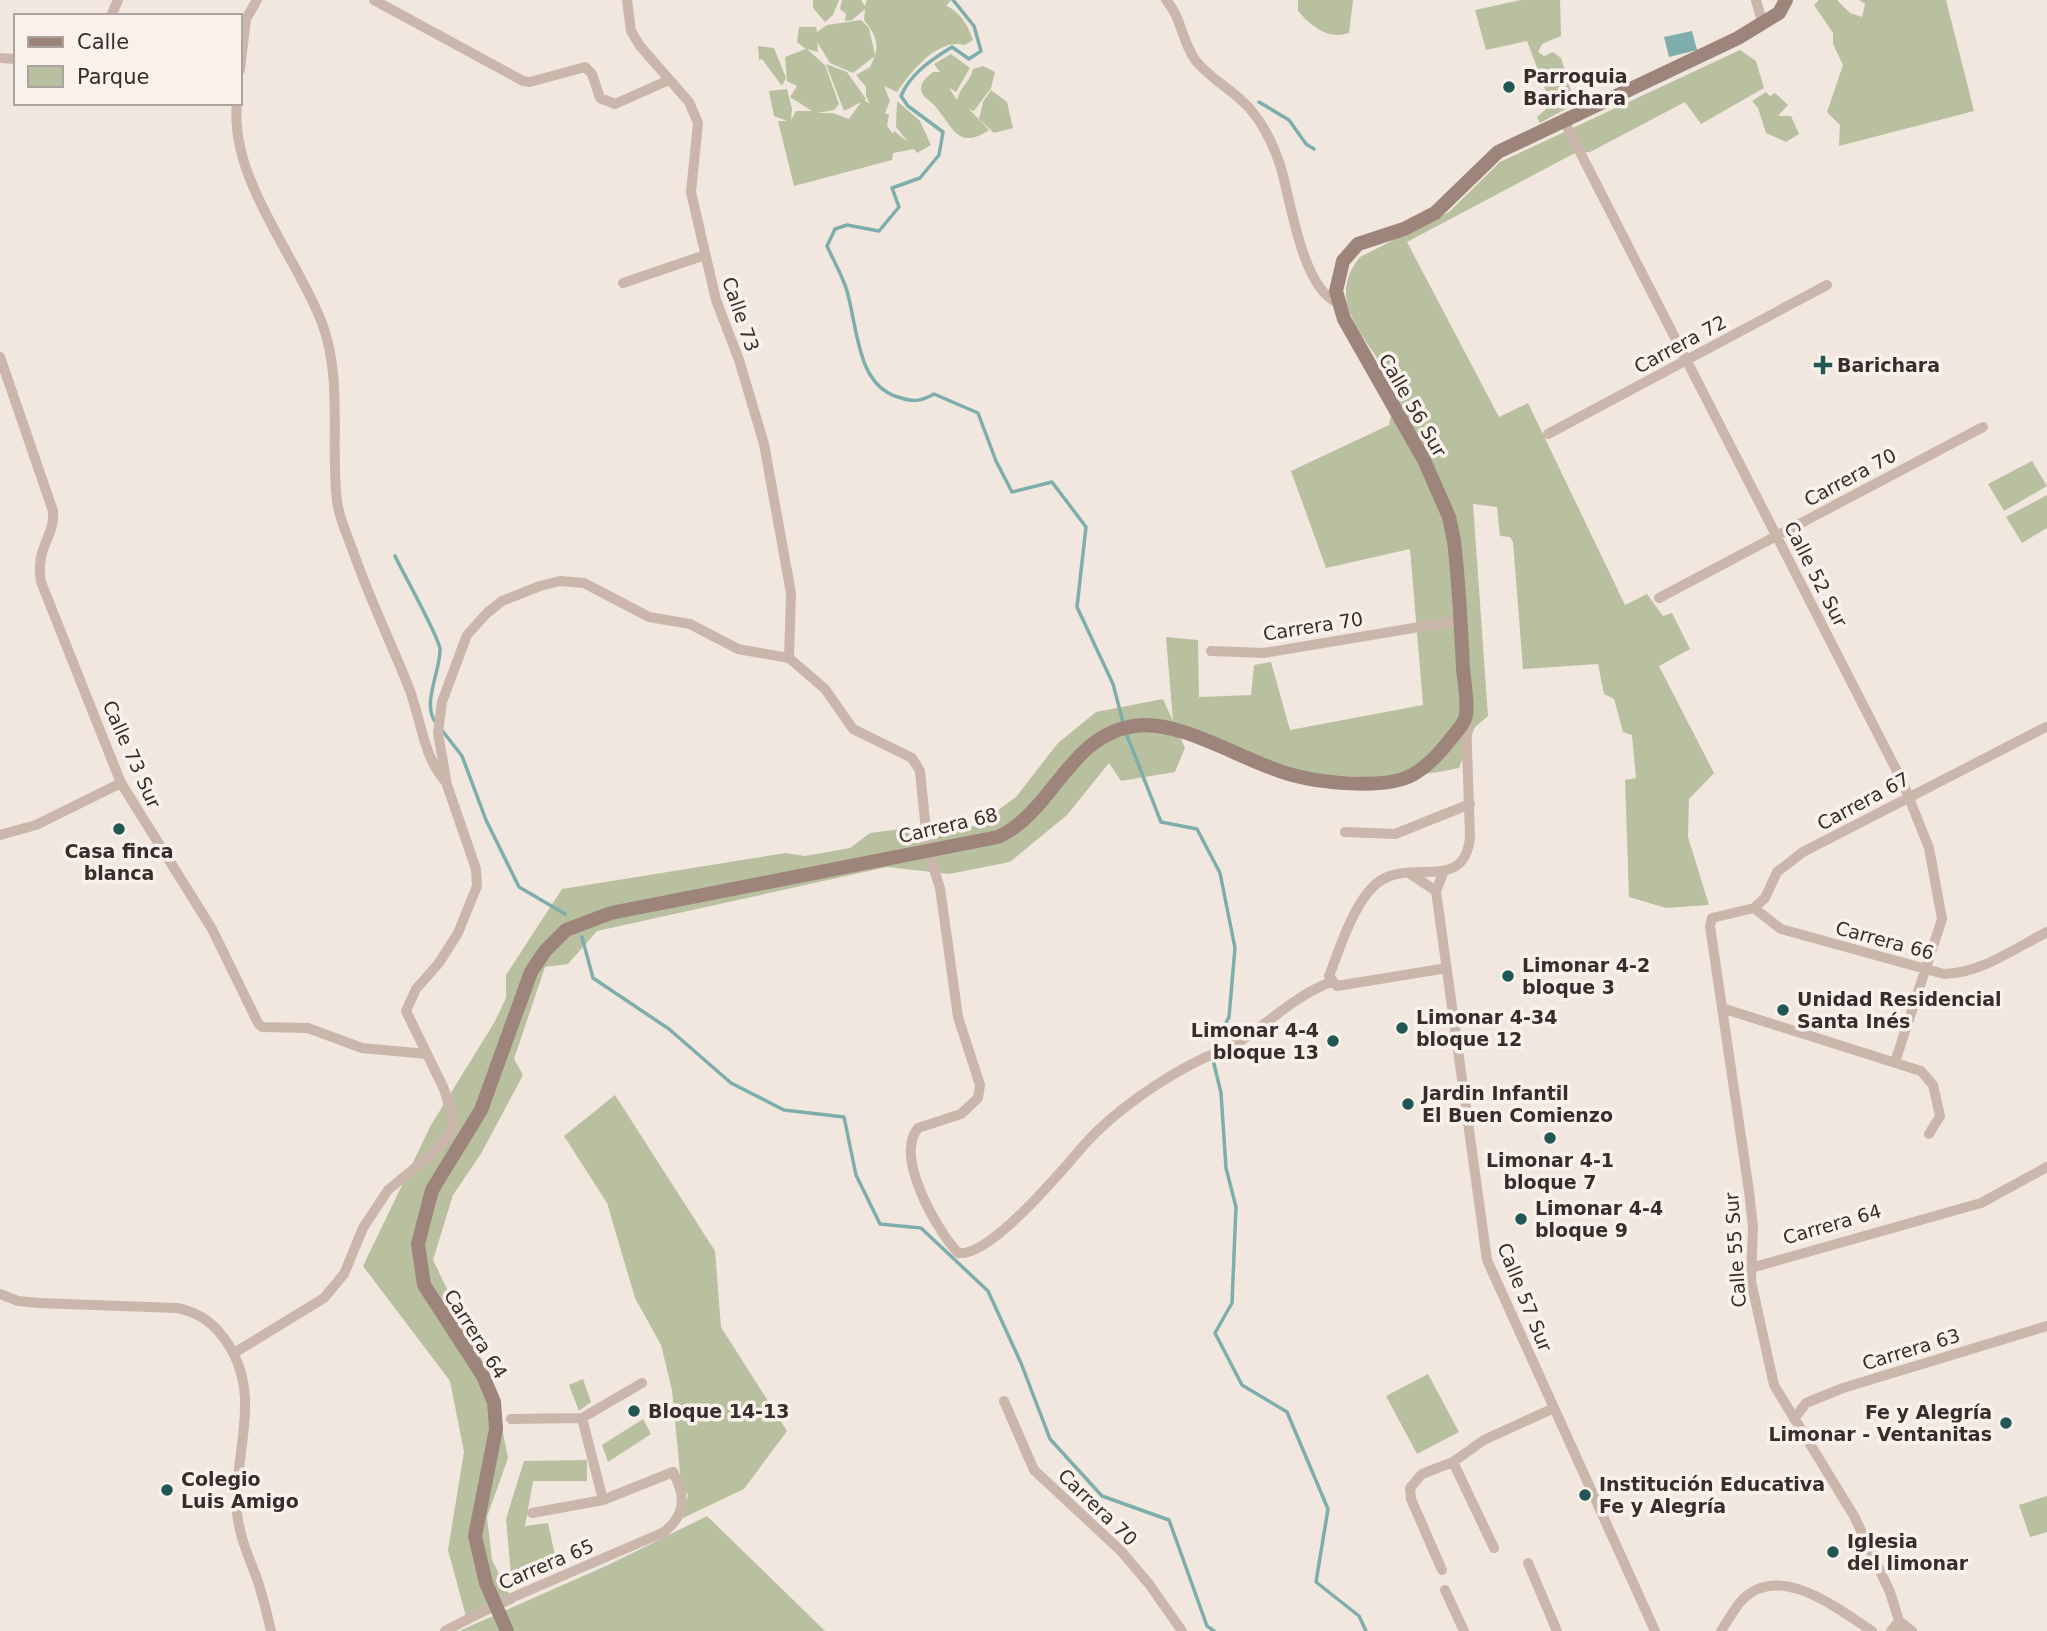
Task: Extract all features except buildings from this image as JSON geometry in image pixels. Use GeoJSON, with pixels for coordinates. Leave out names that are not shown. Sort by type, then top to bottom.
{"type":"FeatureCollection","features":[{"type":"Feature","properties":{"kind":"street"},"geometry":{"type":"LineString","coordinates":[[242,55],[247,19],[257,0]]}},
{"type":"Feature","properties":{"kind":"street"},"geometry":{"type":"LineString","coordinates":[[374,0],[523,81],[530,82],[585,67],[592,74],[600,98],[615,104],[669,80]]}},
{"type":"Feature","properties":{"kind":"street","name":"Calle 73"},"geometry":{"type":"LineString","coordinates":[[627,0],[631,30],[640,46],[689,102],[698,123],[691,192],[716,300],[739,360],[764,444],[791,593],[789,658]]}},
{"type":"Feature","properties":{"kind":"street","name":"Calle 56 Sur"},"geometry":{"type":"LineString","coordinates":[[1166,0],[1177,12],[1196,62],[1245,103],[1266,132],[1281,166],[1299,240],[1308,264],[1324,292],[1338,303],[1377,382],[1424,460],[1449,517],[1454,541],[1461,620],[1470,804],[1469,850],[1460,865],[1444,871]]}},
{"type":"Feature","properties":{"kind":"street"},"geometry":{"type":"LineString","coordinates":[[1756,0],[1763,24]]}},
{"type":"Feature","properties":{"kind":"street"},"geometry":{"type":"LineString","coordinates":[[1338,303],[1336,280],[1339,269],[1358,244],[1404,229],[1435,213],[1498,152],[1684,65],[1763,24],[1779,13],[1786,0]]}},
{"type":"Feature","properties":{"kind":"street"},"geometry":{"type":"LineString","coordinates":[[237,105],[236,128],[254,189],[302,276],[332,355],[337,498],[344,527],[362,581],[419,713],[430,758],[447,785]]}},
{"type":"Feature","properties":{"kind":"street","name":"Calle 52 Sur"},"geometry":{"type":"LineString","coordinates":[[1564,121],[1909,796],[1929,848],[1942,919],[1895,1062]]}},
{"type":"Feature","properties":{"kind":"street"},"geometry":{"type":"LineString","coordinates":[[623,283],[705,256]]}},
{"type":"Feature","properties":{"kind":"street","name":"Carrera 72"},"geometry":{"type":"LineString","coordinates":[[1548,434],[1827,285]]}},
{"type":"Feature","properties":{"kind":"street","name":"Calle 73 Sur"},"geometry":{"type":"LineString","coordinates":[[0,357],[53,511],[51,528],[40,552],[41,582],[121,783],[212,929],[262,1027],[308,1028],[362,1048],[427,1054]]}},
{"type":"Feature","properties":{"kind":"street","name":"Carrera 70"},"geometry":{"type":"LineString","coordinates":[[1659,598],[1983,427]]}},
{"type":"Feature","properties":{"kind":"street"},"geometry":{"type":"LineString","coordinates":[[234,1353],[324,1298],[344,1274],[363,1228],[388,1190],[447,1139],[453,1119],[444,1089],[406,1011],[407,1005],[458,933],[469,910],[478,878],[447,785],[438,733],[440,718],[446,687],[467,635],[475,624],[502,601],[525,591],[560,581],[584,583],[649,617],[690,624],[738,649],[789,658],[825,689],[853,729],[918,763],[928,851],[940,888],[958,1017],[980,1085],[978,1098],[961,1114],[918,1128],[911,1143],[911,1153],[922,1193],[936,1223],[958,1253],[970,1252],[1026,1212],[1098,1129],[1119,1111],[1205,1057],[1220,1052],[1299,998],[1331,982]]}},
{"type":"Feature","properties":{"kind":"street","name":"Carrera 70"},"geometry":{"type":"LineString","coordinates":[[1211,651],[1264,653],[1461,620]]}},
{"type":"Feature","properties":{"kind":"street","name":"Carrera 68"},"geometry":{"type":"LineString","coordinates":[[499,1069],[531,972],[545,951],[577,924],[611,913],[990,839],[1014,830],[1034,813],[1065,769],[1096,741],[1133,726],[1161,725],[1277,771],[1312,779],[1367,783],[1401,779],[1413,774],[1445,747],[1466,717]]}},
{"type":"Feature","properties":{"kind":"street","name":"Carrera 67"},"geometry":{"type":"LineString","coordinates":[[1754,908],[1765,898],[1777,872],[1803,852],[2046,727]]}},
{"type":"Feature","properties":{"kind":"street"},"geometry":{"type":"LineString","coordinates":[[0,835],[36,825],[121,783]]}},
{"type":"Feature","properties":{"kind":"street"},"geometry":{"type":"LineString","coordinates":[[1345,832],[1395,834],[1470,804]]}},
{"type":"Feature","properties":{"kind":"street"},"geometry":{"type":"LineString","coordinates":[[1444,871],[1409,872],[1382,880],[1370,891],[1346,932],[1329,975],[1331,982],[1337,986],[1363,984],[1447,968]]}},
{"type":"Feature","properties":{"kind":"street","name":"Calle 57 Sur"},"geometry":{"type":"LineString","coordinates":[[1444,871],[1436,891],[1487,1260],[1655,1631]]}},
{"type":"Feature","properties":{"kind":"street"},"geometry":{"type":"LineString","coordinates":[[1409,872],[1436,891]]}},
{"type":"Feature","properties":{"kind":"street","name":"Calle 55 Sur"},"geometry":{"type":"LineString","coordinates":[[1754,908],[1712,918],[1710,926],[1724,1009],[1729,1072],[1749,1191],[1753,1227],[1751,1268],[1756,1311],[1774,1385],[1854,1516],[1890,1592],[1901,1626]]}},
{"type":"Feature","properties":{"kind":"street","name":"Carrera 66"},"geometry":{"type":"LineString","coordinates":[[1754,908],[1781,929],[1926,971],[1962,974],[2047,932]]}},
{"type":"Feature","properties":{"kind":"street"},"geometry":{"type":"LineString","coordinates":[[1724,1009],[1921,1071],[1933,1085],[1940,1116],[1929,1134]]}},
{"type":"Feature","properties":{"kind":"street","name":"Carrera 64"},"geometry":{"type":"LineString","coordinates":[[499,1069],[481,1110],[432,1190],[418,1244],[424,1285],[483,1376],[494,1402],[496,1429],[475,1536],[479,1560],[507,1631]]}},
{"type":"Feature","properties":{"kind":"street","name":"Carrera 64"},"geometry":{"type":"LineString","coordinates":[[1751,1268],[1981,1203],[2047,1167]]}},
{"type":"Feature","properties":{"kind":"street"},"geometry":{"type":"LineString","coordinates":[[0,1294],[18,1301],[39,1303],[177,1308],[195,1312],[209,1321],[234,1353],[243,1376],[247,1404],[237,1492],[238,1518],[243,1543],[258,1581],[271,1631]]}},
{"type":"Feature","properties":{"kind":"street","name":"Carrera 63"},"geometry":{"type":"LineString","coordinates":[[1794,1419],[1814,1399],[2047,1326]]}},
{"type":"Feature","properties":{"kind":"street"},"geometry":{"type":"LineString","coordinates":[[511,1419],[582,1418],[642,1383]]}},
{"type":"Feature","properties":{"kind":"street","name":"Carrera 70"},"geometry":{"type":"LineString","coordinates":[[1004,1401],[1034,1470],[1121,1552],[1149,1584],[1182,1631]]}},
{"type":"Feature","properties":{"kind":"street"},"geometry":{"type":"LineString","coordinates":[[1442,1570],[1411,1499],[1410,1488],[1422,1474],[1453,1462],[1484,1440],[1554,1408]]}},
{"type":"Feature","properties":{"kind":"street"},"geometry":{"type":"LineString","coordinates":[[532,1513],[603,1500],[582,1418]]}},
{"type":"Feature","properties":{"kind":"street"},"geometry":{"type":"LineString","coordinates":[[1453,1462],[1494,1548]]}},
{"type":"Feature","properties":{"kind":"street","name":"Carrera 65"},"geometry":{"type":"LineString","coordinates":[[444,1631],[495,1605],[664,1532],[677,1522],[682,1504],[681,1486],[673,1472],[603,1500]]}},
{"type":"Feature","properties":{"kind":"street"},"geometry":{"type":"LineString","coordinates":[[1528,1563],[1557,1631]]}},
{"type":"Feature","properties":{"kind":"street"},"geometry":{"type":"LineString","coordinates":[[1721,1631],[1743,1600],[1751,1594],[1783,1586],[1814,1595],[1872,1631]]}},
{"type":"Feature","properties":{"kind":"street"},"geometry":{"type":"LineString","coordinates":[[1445,1590],[1464,1631]]}},
{"type":"Feature","properties":{"kind":"street"},"geometry":{"type":"LineString","coordinates":[[1891,1631],[1901,1626],[1912,1631]]}},
{"type":"Feature","properties":{"kind":"green space"},"geometry":{"type":"Polygon","coordinates":[[[813,0],[839,0],[833,15],[825,22],[813,8],[813,0]]]}},
{"type":"Feature","properties":{"kind":"green space"},"geometry":{"type":"Polygon","coordinates":[[[842,0],[861,0],[865,6],[867,0],[951,0],[946,6],[963,20],[973,40],[965,45],[945,47],[926,58],[897,92],[884,86],[890,101],[885,113],[889,115],[887,126],[893,134],[894,131],[908,142],[896,127],[897,101],[920,121],[931,145],[917,153],[914,149],[893,153],[892,160],[794,186],[778,121],[787,121],[774,116],[769,91],[787,89],[792,109],[791,120],[796,111],[812,111],[790,97],[797,86],[787,81],[785,57],[806,49],[797,42],[799,27],[816,27],[817,32],[827,25],[861,20],[869,28],[875,55],[876,41],[872,32],[864,20],[865,9],[852,20],[845,21],[846,14],[840,9],[842,0]],[[817,42],[818,52],[807,49],[825,65],[839,104],[834,110],[817,113],[833,113],[849,119],[861,102],[844,111],[826,64],[847,72],[866,99],[864,100],[870,104],[866,87],[856,75],[870,67],[875,56],[853,73],[830,63],[817,42]]]}},
{"type":"Feature","properties":{"kind":"green space"},"geometry":{"type":"Polygon","coordinates":[[[1298,0],[1353,0],[1349,33],[1334,35],[1321,31],[1298,11],[1298,0]]]}},
{"type":"Feature","properties":{"kind":"green space"},"geometry":{"type":"Polygon","coordinates":[[[1521,0],[1560,0],[1561,36],[1542,44],[1538,52],[1544,56],[1553,52],[1561,58],[1575,104],[1540,123],[1537,117],[1551,105],[1527,41],[1486,50],[1475,10],[1521,0]]]}},
{"type":"Feature","properties":{"kind":"green space"},"geometry":{"type":"Polygon","coordinates":[[[1819,0],[1837,0],[1850,13],[1862,17],[1865,4],[1859,0],[1946,0],[1974,111],[1839,146],[1840,125],[1827,112],[1843,65],[1833,44],[1833,33],[1814,5],[1819,0]]]}},
{"type":"Feature","properties":{"kind":"green space"},"geometry":{"type":"Polygon","coordinates":[[[758,46],[774,48],[786,78],[782,86],[762,59],[759,60],[758,46]]]}},
{"type":"Feature","properties":{"kind":"green space"},"geometry":{"type":"Polygon","coordinates":[[[1740,50],[1756,61],[1764,88],[1701,124],[1685,102],[1590,152],[1575,153],[1407,242],[1499,417],[1528,403],[1625,605],[1647,594],[1663,616],[1672,613],[1690,649],[1659,666],[1714,773],[1689,799],[1688,837],[1709,905],[1666,908],[1629,897],[1625,780],[1636,778],[1632,735],[1623,732],[1614,699],[1604,694],[1598,664],[1523,669],[1513,542],[1510,537],[1500,536],[1497,507],[1473,504],[1488,716],[1475,727],[1459,768],[1394,777],[1303,771],[1269,762],[1176,728],[1185,748],[1175,772],[1121,781],[1109,763],[1067,815],[1010,862],[949,874],[887,867],[597,931],[568,964],[545,967],[514,1059],[523,1075],[482,1152],[453,1195],[433,1260],[493,1383],[508,1458],[487,1517],[492,1560],[514,1603],[468,1624],[448,1550],[464,1452],[450,1381],[363,1266],[431,1125],[494,1023],[506,998],[506,975],[562,889],[785,853],[805,856],[850,848],[870,833],[901,829],[916,834],[976,826],[1016,797],[1058,743],[1096,712],[1163,699],[1173,721],[1166,637],[1198,640],[1199,697],[1251,695],[1254,665],[1271,662],[1290,730],[1423,705],[1410,549],[1326,568],[1291,471],[1389,425],[1394,401],[1393,387],[1348,308],[1346,292],[1349,275],[1360,257],[1449,212],[1500,162],[1740,50]]]}},
{"type":"Feature","properties":{"kind":"green space"},"geometry":{"type":"Polygon","coordinates":[[[951,54],[970,68],[956,92],[949,88],[957,100],[973,69],[983,66],[995,72],[991,88],[974,111],[969,109],[989,130],[979,136],[970,138],[957,134],[922,92],[921,86],[925,79],[933,72],[940,72],[934,64],[951,54]]]}},
{"type":"Feature","properties":{"kind":"green space"},"geometry":{"type":"Polygon","coordinates":[[[991,90],[1007,102],[1013,128],[994,133],[979,119],[983,102],[991,90]]]}},
{"type":"Feature","properties":{"kind":"green space"},"geometry":{"type":"Polygon","coordinates":[[[1766,92],[1770,96],[1775,93],[1788,105],[1778,116],[1791,116],[1799,134],[1786,142],[1766,133],[1758,108],[1752,101],[1766,92]]]}},
{"type":"Feature","properties":{"kind":"green space"},"geometry":{"type":"Polygon","coordinates":[[[2032,461],[2047,486],[2004,511],[1988,484],[2032,461]]]}},
{"type":"Feature","properties":{"kind":"green space"},"geometry":{"type":"Polygon","coordinates":[[[2047,495],[2047,528],[2022,543],[2006,517],[2047,495]]]}},
{"type":"Feature","properties":{"kind":"green space"},"geometry":{"type":"Polygon","coordinates":[[[615,1095],[715,1251],[721,1327],[787,1431],[744,1489],[683,1518],[688,1495],[681,1483],[672,1390],[661,1345],[635,1298],[607,1203],[564,1136],[615,1095]]]}},
{"type":"Feature","properties":{"kind":"green space"},"geometry":{"type":"Polygon","coordinates":[[[1428,1374],[1459,1432],[1417,1454],[1386,1396],[1428,1374]]]}},
{"type":"Feature","properties":{"kind":"green space"},"geometry":{"type":"Polygon","coordinates":[[[583,1379],[591,1402],[579,1411],[569,1385],[583,1379]]]}},
{"type":"Feature","properties":{"kind":"green space"},"geometry":{"type":"Polygon","coordinates":[[[643,1419],[651,1434],[608,1462],[602,1445],[643,1419]]]}},
{"type":"Feature","properties":{"kind":"green space"},"geometry":{"type":"Polygon","coordinates":[[[587,1460],[587,1481],[533,1481],[525,1526],[548,1523],[556,1560],[511,1576],[506,1519],[524,1461],[587,1460]]]}},
{"type":"Feature","properties":{"kind":"green space"},"geometry":{"type":"Polygon","coordinates":[[[2047,1496],[2047,1532],[2030,1537],[2019,1505],[2047,1496]]]}},
{"type":"Feature","properties":{"kind":"green space"},"geometry":{"type":"Polygon","coordinates":[[[707,1516],[825,1631],[459,1631],[608,1565],[707,1516]]]}},
{"type":"Feature","properties":{"kind":"water"},"geometry":{"type":"Polygon","coordinates":[[[1692,31],[1697,50],[1669,57],[1664,37],[1692,31]]]}},
{"type":"Feature","properties":{"kind":"waterway"},"geometry":{"type":"LineString","coordinates":[[953,0],[974,26],[981,51],[969,59],[952,47],[916,74],[901,96],[908,106],[943,132],[939,155],[920,178],[892,188],[899,207],[879,231],[847,225],[835,229],[827,246],[845,285],[860,349],[873,379],[884,390],[898,397],[916,400],[934,394],[978,413],[996,461],[1012,492],[1052,482],[1086,527],[1077,607],[1113,684],[1124,726]]}},
{"type":"Feature","properties":{"kind":"waterway"},"geometry":{"type":"LineString","coordinates":[[1259,102],[1289,120],[1306,144],[1314,149]]}},
{"type":"Feature","properties":{"kind":"waterway"},"geometry":{"type":"LineString","coordinates":[[395,556],[440,649],[430,706],[436,723]]}},
{"type":"Feature","properties":{"kind":"waterway"},"geometry":{"type":"LineString","coordinates":[[441,729],[462,756],[486,820],[519,887],[565,914]]}},
{"type":"Feature","properties":{"kind":"waterway"},"geometry":{"type":"LineString","coordinates":[[1126,733],[1161,822],[1197,829],[1220,873],[1235,948],[1229,1017],[1214,1045],[1214,1064],[1221,1093],[1226,1168],[1236,1207],[1232,1303],[1215,1333],[1242,1385],[1287,1412],[1328,1509],[1316,1582],[1359,1616],[1366,1631]]}},
{"type":"Feature","properties":{"kind":"waterway"},"geometry":{"type":"LineString","coordinates":[[582,937],[593,978],[669,1029],[731,1083],[784,1110],[844,1117],[856,1175],[880,1224],[921,1228],[988,1291],[1021,1363],[1050,1439],[1102,1496],[1169,1520],[1207,1626],[1214,1631]]}},
{"type":"Feature","properties":{"kind":"place","name":"Parroquia Barichara"},"geometry":{"type":"Point","coordinates":[1509,87]}},
{"type":"Feature","properties":{"kind":"place","name":"Barichara"},"geometry":{"type":"Point","coordinates":[1823,365]}},
{"type":"Feature","properties":{"kind":"place","name":"Casa finca blanca"},"geometry":{"type":"Point","coordinates":[119,829]}},
{"type":"Feature","properties":{"kind":"place","name":"Limonar 4-2 bloque 3"},"geometry":{"type":"Point","coordinates":[1508,976]}},
{"type":"Feature","properties":{"kind":"place","name":"Unidad Residencial Santa Inés"},"geometry":{"type":"Point","coordinates":[1783,1010]}},
{"type":"Feature","properties":{"kind":"place","name":"Limonar 4-34 bloque 12"},"geometry":{"type":"Point","coordinates":[1402,1028]}},
{"type":"Feature","properties":{"kind":"place","name":"Limonar 4-4 bloque 13"},"geometry":{"type":"Point","coordinates":[1333,1041]}},
{"type":"Feature","properties":{"kind":"place","name":"Jardin Infantil El Buen Comienzo"},"geometry":{"type":"Point","coordinates":[1408,1104]}},
{"type":"Feature","properties":{"kind":"place","name":"Limonar 4-1 bloque 7"},"geometry":{"type":"Point","coordinates":[1550,1138]}},
{"type":"Feature","properties":{"kind":"place","name":"Limonar 4-4 bloque 9"},"geometry":{"type":"Point","coordinates":[1521,1219]}},
{"type":"Feature","properties":{"kind":"place","name":"Bloque 14-13"},"geometry":{"type":"Point","coordinates":[634,1411]}},
{"type":"Feature","properties":{"kind":"place","name":"Fe y Alegría Limonar - Ventanitas"},"geometry":{"type":"Point","coordinates":[2006,1423]}},
{"type":"Feature","properties":{"kind":"place","name":"Colegio Luis Amigo"},"geometry":{"type":"Point","coordinates":[167,1490]}},
{"type":"Feature","properties":{"kind":"place","name":"Institución Educativa Fe y Alegría"},"geometry":{"type":"Point","coordinates":[1585,1495]}},
{"type":"Feature","properties":{"kind":"place","name":"Iglesia del limonar"},"geometry":{"type":"Point","coordinates":[1833,1552]}}]}
